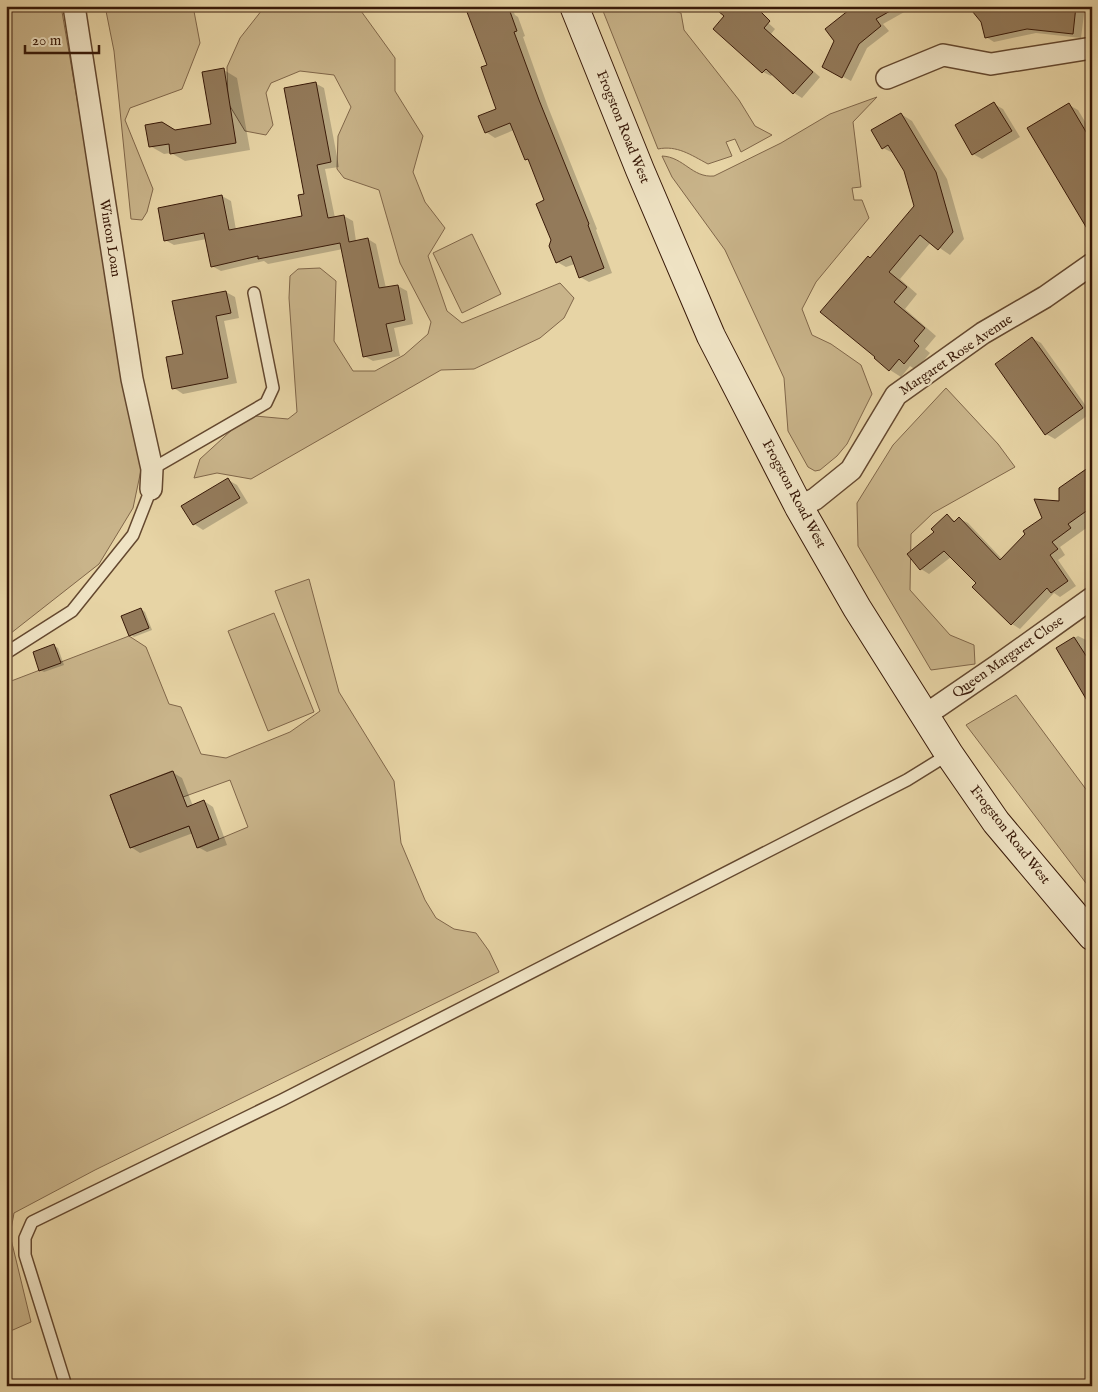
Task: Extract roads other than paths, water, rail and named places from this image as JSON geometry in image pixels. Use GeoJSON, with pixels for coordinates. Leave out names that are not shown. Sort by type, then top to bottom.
{"type":"FeatureCollection","features":[{"type":"Feature","properties":{"kind":"main road","name":"Frogston Road West"},"geometry":{"type":"LineString","coordinates":[[574,6],[640,170],[711,336],[799,507],[858,608],[949,754],[996,822],[1092,936]]}},
{"type":"Feature","properties":{"kind":"street","name":"Winton Loan"},"geometry":{"type":"LineString","coordinates":[[74,6],[132,379],[152,479]]}},
{"type":"Feature","properties":{"kind":"street"},"geometry":{"type":"LineString","coordinates":[[887,78],[943,55],[991,64],[1092,48]]}},
{"type":"Feature","properties":{"kind":"street","name":"Margaret Rose Avenue"},"geometry":{"type":"LineString","coordinates":[[799,507],[815,498],[851,470],[896,395],[983,333],[1045,297],[1092,264]]}},
{"type":"Feature","properties":{"kind":"street","name":"Queen Margaret Close"},"geometry":{"type":"LineString","coordinates":[[924,716],[1092,598]]}},
{"type":"Feature","properties":{"kind":"lane"},"geometry":{"type":"LineString","coordinates":[[6,652],[72,611],[133,535],[152,479],[266,403],[273,388],[254,293]]}},
{"type":"Feature","properties":{"kind":"lane"},"geometry":{"type":"LineString","coordinates":[[66,1386],[25,1255],[25,1238],[32,1222],[282,1100],[907,780],[949,754]]}}]}
